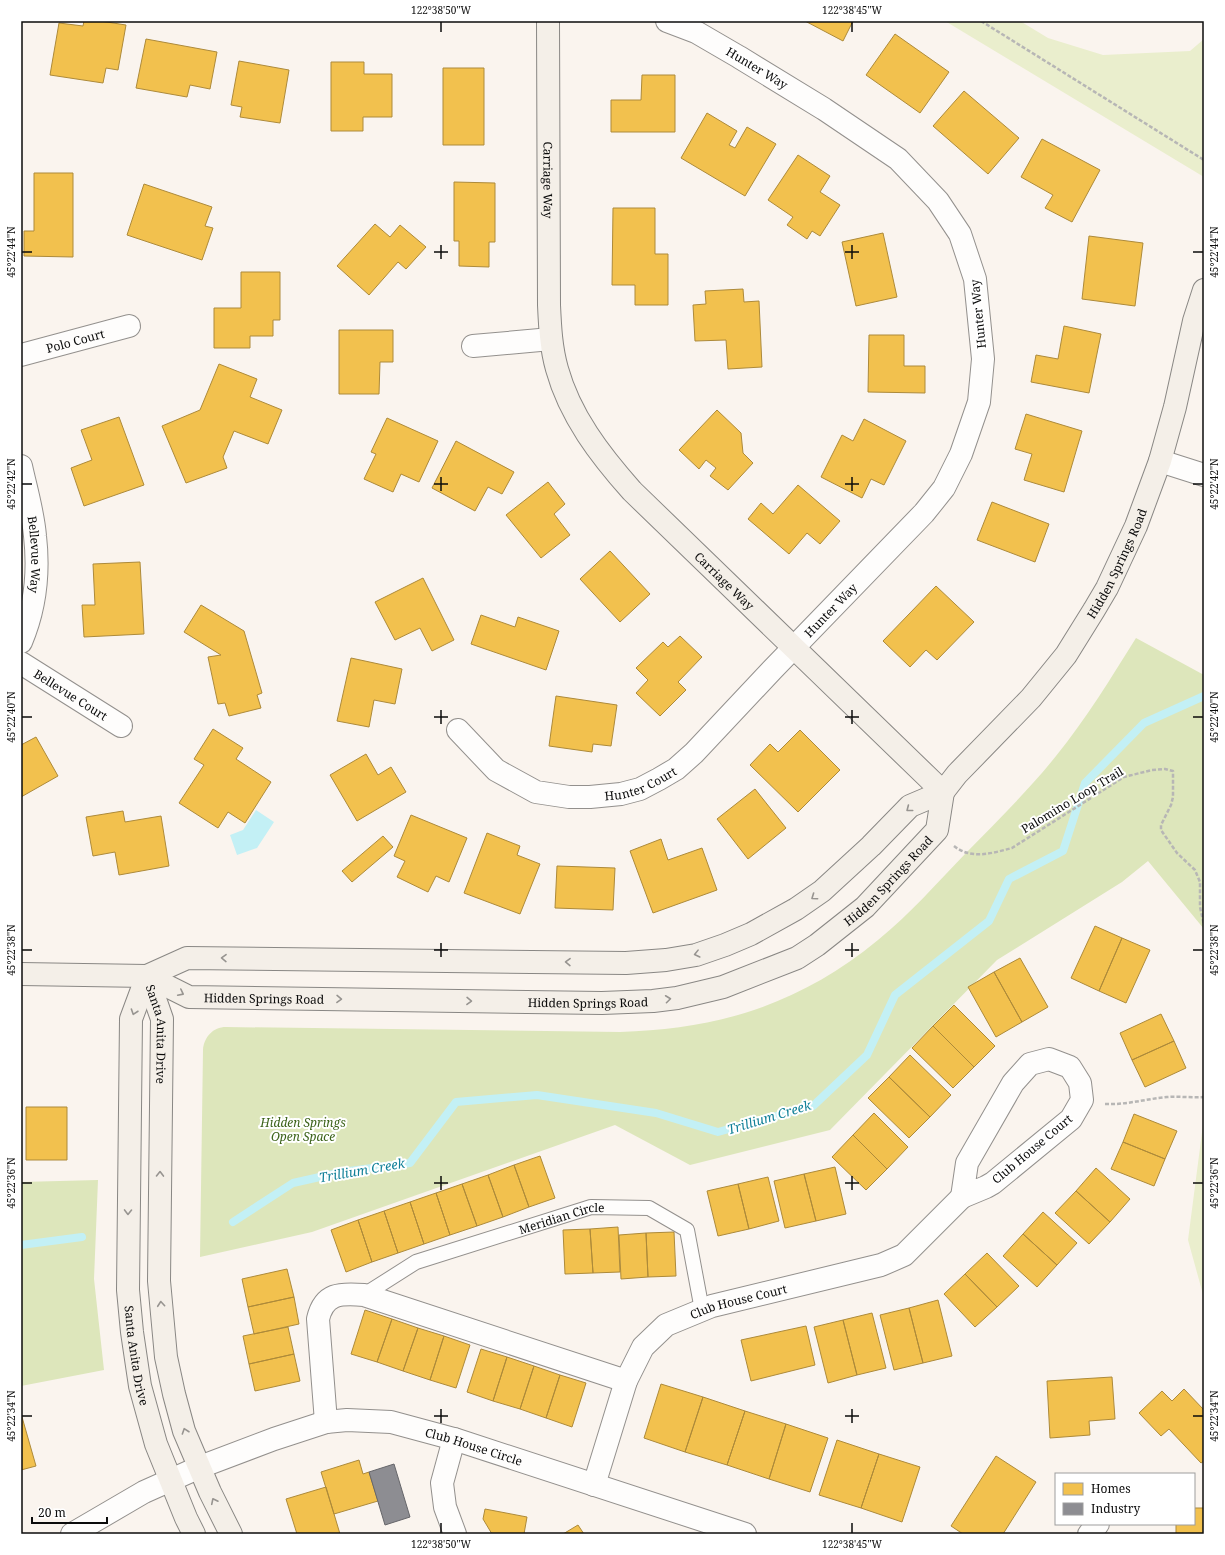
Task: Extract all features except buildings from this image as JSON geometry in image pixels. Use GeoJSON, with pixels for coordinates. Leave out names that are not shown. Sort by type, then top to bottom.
{"type":"FeatureCollection","features":[{"type":"Feature","properties":{"kind":"main road","name":"Carriage Way"},"geometry":{"type":"LineString","coordinates":[[548,21],[548,305],[551,339],[557,370],[570,404],[591,441],[638,497],[943,792]]}},
{"type":"Feature","properties":{"kind":"main road","name":"Hidden Springs Road"},"geometry":{"type":"LineString","coordinates":[[147,976],[189,997],[602,1003],[677,998],[723,987],[797,958],[865,907],[937,830],[943,792],[957,774],[1031,698],[1066,655],[1094,610],[1123,556],[1143,510],[1160,461],[1175,408],[1194,321],[1204,290]]}},
{"type":"Feature","properties":{"kind":"main road","name":"Hidden Springs Road"},"geometry":{"type":"LineString","coordinates":[[21,974],[147,976],[188,958],[626,962],[666,960],[696,955],[752,934],[796,909],[822,891],[871,846],[910,806],[943,792]]}},
{"type":"Feature","properties":{"kind":"main road","name":"Santa Anita Drive"},"geometry":{"type":"LineString","coordinates":[[147,976],[162,1019],[159,1281],[166,1358],[184,1431],[210,1492],[231,1534]]}},
{"type":"Feature","properties":{"kind":"main road","name":"Santa Anita Drive"},"geometry":{"type":"LineString","coordinates":[[147,976],[131,1019],[128,1290],[132,1332],[140,1386],[156,1444],[194,1534]]}},
{"type":"Feature","properties":{"kind":"street","name":"Hunter Way"},"geometry":{"type":"LineString","coordinates":[[667,21],[696,32],[739,57],[824,109],[898,159],[938,201],[960,234],[975,279],[982,359],[979,402],[961,454],[944,488],[924,513],[793,647]]}},
{"type":"Feature","properties":{"kind":"street","name":"Polo Court"},"geometry":{"type":"LineString","coordinates":[[21,355],[129,326]]}},
{"type":"Feature","properties":{"kind":"street"},"geometry":{"type":"LineString","coordinates":[[473,346],[551,339]]}},
{"type":"Feature","properties":{"kind":"street"},"geometry":{"type":"LineString","coordinates":[[1160,461],[1204,475]]}},
{"type":"Feature","properties":{"kind":"street","name":"Bellevue Way"},"geometry":{"type":"LineString","coordinates":[[21,466],[36,537],[34,595],[28,626],[21,642]]}},
{"type":"Feature","properties":{"kind":"street","name":"Hunter Court"},"geometry":{"type":"LineString","coordinates":[[458,730],[496,770],[536,792],[569,797],[590,797],[621,794],[640,789],[676,769],[694,753],[793,647]]}},
{"type":"Feature","properties":{"kind":"street","name":"Bellevue Court"},"geometry":{"type":"LineString","coordinates":[[21,663],[121,726]]}},
{"type":"Feature","properties":{"kind":"street"},"geometry":{"type":"LineString","coordinates":[[962,1197],[967,1163],[1013,1083],[1030,1064],[1049,1059],[1070,1066],[1080,1083],[1082,1100]]}},
{"type":"Feature","properties":{"kind":"street","name":"Club House Court"},"geometry":{"type":"LineString","coordinates":[[594,1485],[626,1381],[643,1347],[666,1325],[712,1306],[882,1265],[904,1255],[962,1197],[986,1187],[1071,1119],[1082,1100]]}},
{"type":"Feature","properties":{"kind":"street"},"geometry":{"type":"LineString","coordinates":[[326,1422],[318,1319],[320,1308],[326,1300],[335,1296],[351,1294],[364,1295],[626,1381]]}},
{"type":"Feature","properties":{"kind":"street","name":"Club House Circle"},"geometry":{"type":"LineString","coordinates":[[72,1534],[144,1492],[200,1467],[274,1439],[326,1422],[347,1420],[391,1422],[454,1439],[745,1534]]}},
{"type":"Feature","properties":{"kind":"street"},"geometry":{"type":"LineString","coordinates":[[454,1439],[442,1483],[445,1507],[455,1534]]}},
{"type":"Feature","properties":{"kind":"street"},"geometry":{"type":"LineString","coordinates":[[1089,1534],[1097,1525]]}},
{"type":"Feature","properties":{"kind":"lane","name":"Meridian Circle"},"geometry":{"type":"LineString","coordinates":[[364,1295],[416,1262],[591,1206],[649,1208],[687,1230],[702,1310]]}},
{"type":"Feature","properties":{"kind":"path"},"geometry":{"type":"LineString","coordinates":[[981,21],[1204,160]]}},
{"type":"Feature","properties":{"kind":"path","name":"Palomino Loop Trail"},"geometry":{"type":"LineString","coordinates":[[953,845],[961,852],[975,855],[995,853],[1012,848],[1124,777],[1152,770],[1165,769],[1173,771],[1173,797],[1171,805],[1161,826],[1161,830],[1177,853],[1195,870],[1200,882]]}},
{"type":"Feature","properties":{"kind":"path"},"geometry":{"type":"LineString","coordinates":[[1204,882],[1200,882],[1200,907],[1204,925]]}},
{"type":"Feature","properties":{"kind":"path"},"geometry":{"type":"LineString","coordinates":[[1082,1100],[1096,1104],[1118,1105],[1168,1097],[1204,1097]]}},
{"type":"Feature","properties":{"kind":"green space"},"geometry":{"type":"Polygon","coordinates":[[[945,21],[1020,21],[1048,38],[1103,55],[1190,51],[1204,39],[1204,177],[945,21]]]}},
{"type":"Feature","properties":{"kind":"green space","name":"Hidden Springs Open Space"},"geometry":{"type":"Polygon","coordinates":[[[1136,638],[1204,675],[1204,929],[1148,861],[1122,882],[997,960],[830,1130],[690,1165],[615,1125],[312,1232],[200,1257],[203,1050],[207,1037],[213,1031],[221,1027],[620,1032],[657,1030],[725,1018],[757,1009],[788,996],[819,981],[849,962],[890,930],[923,898],[1023,794],[1056,756],[1088,713],[1136,638]]]}},
{"type":"Feature","properties":{"kind":"green space"},"geometry":{"type":"Polygon","coordinates":[[[1204,1117],[1203,1236],[1204,1298],[1188,1240],[1204,1117]]]}},
{"type":"Feature","properties":{"kind":"green space"},"geometry":{"type":"Polygon","coordinates":[[[98,1180],[94,1279],[104,1370],[21,1386],[21,1182],[98,1180]]]}},
{"type":"Feature","properties":{"kind":"water"},"geometry":{"type":"Polygon","coordinates":[[[256,810],[274,822],[257,848],[237,855],[230,835],[243,830],[256,810]]]}},
{"type":"Feature","properties":{"kind":"waterway","name":"Trillium Creek"},"geometry":{"type":"LineString","coordinates":[[233,1222],[293,1183],[342,1172],[410,1163],[456,1102],[537,1095],[656,1113],[718,1132],[813,1106],[867,1055],[895,995],[989,921],[1009,879],[1063,851],[1085,783],[1144,723],[1204,696]]}},
{"type":"Feature","properties":{"kind":"waterway","name":"Trillium Creek"},"geometry":{"type":"LineString","coordinates":[[21,1245],[82,1237]]}}]}
